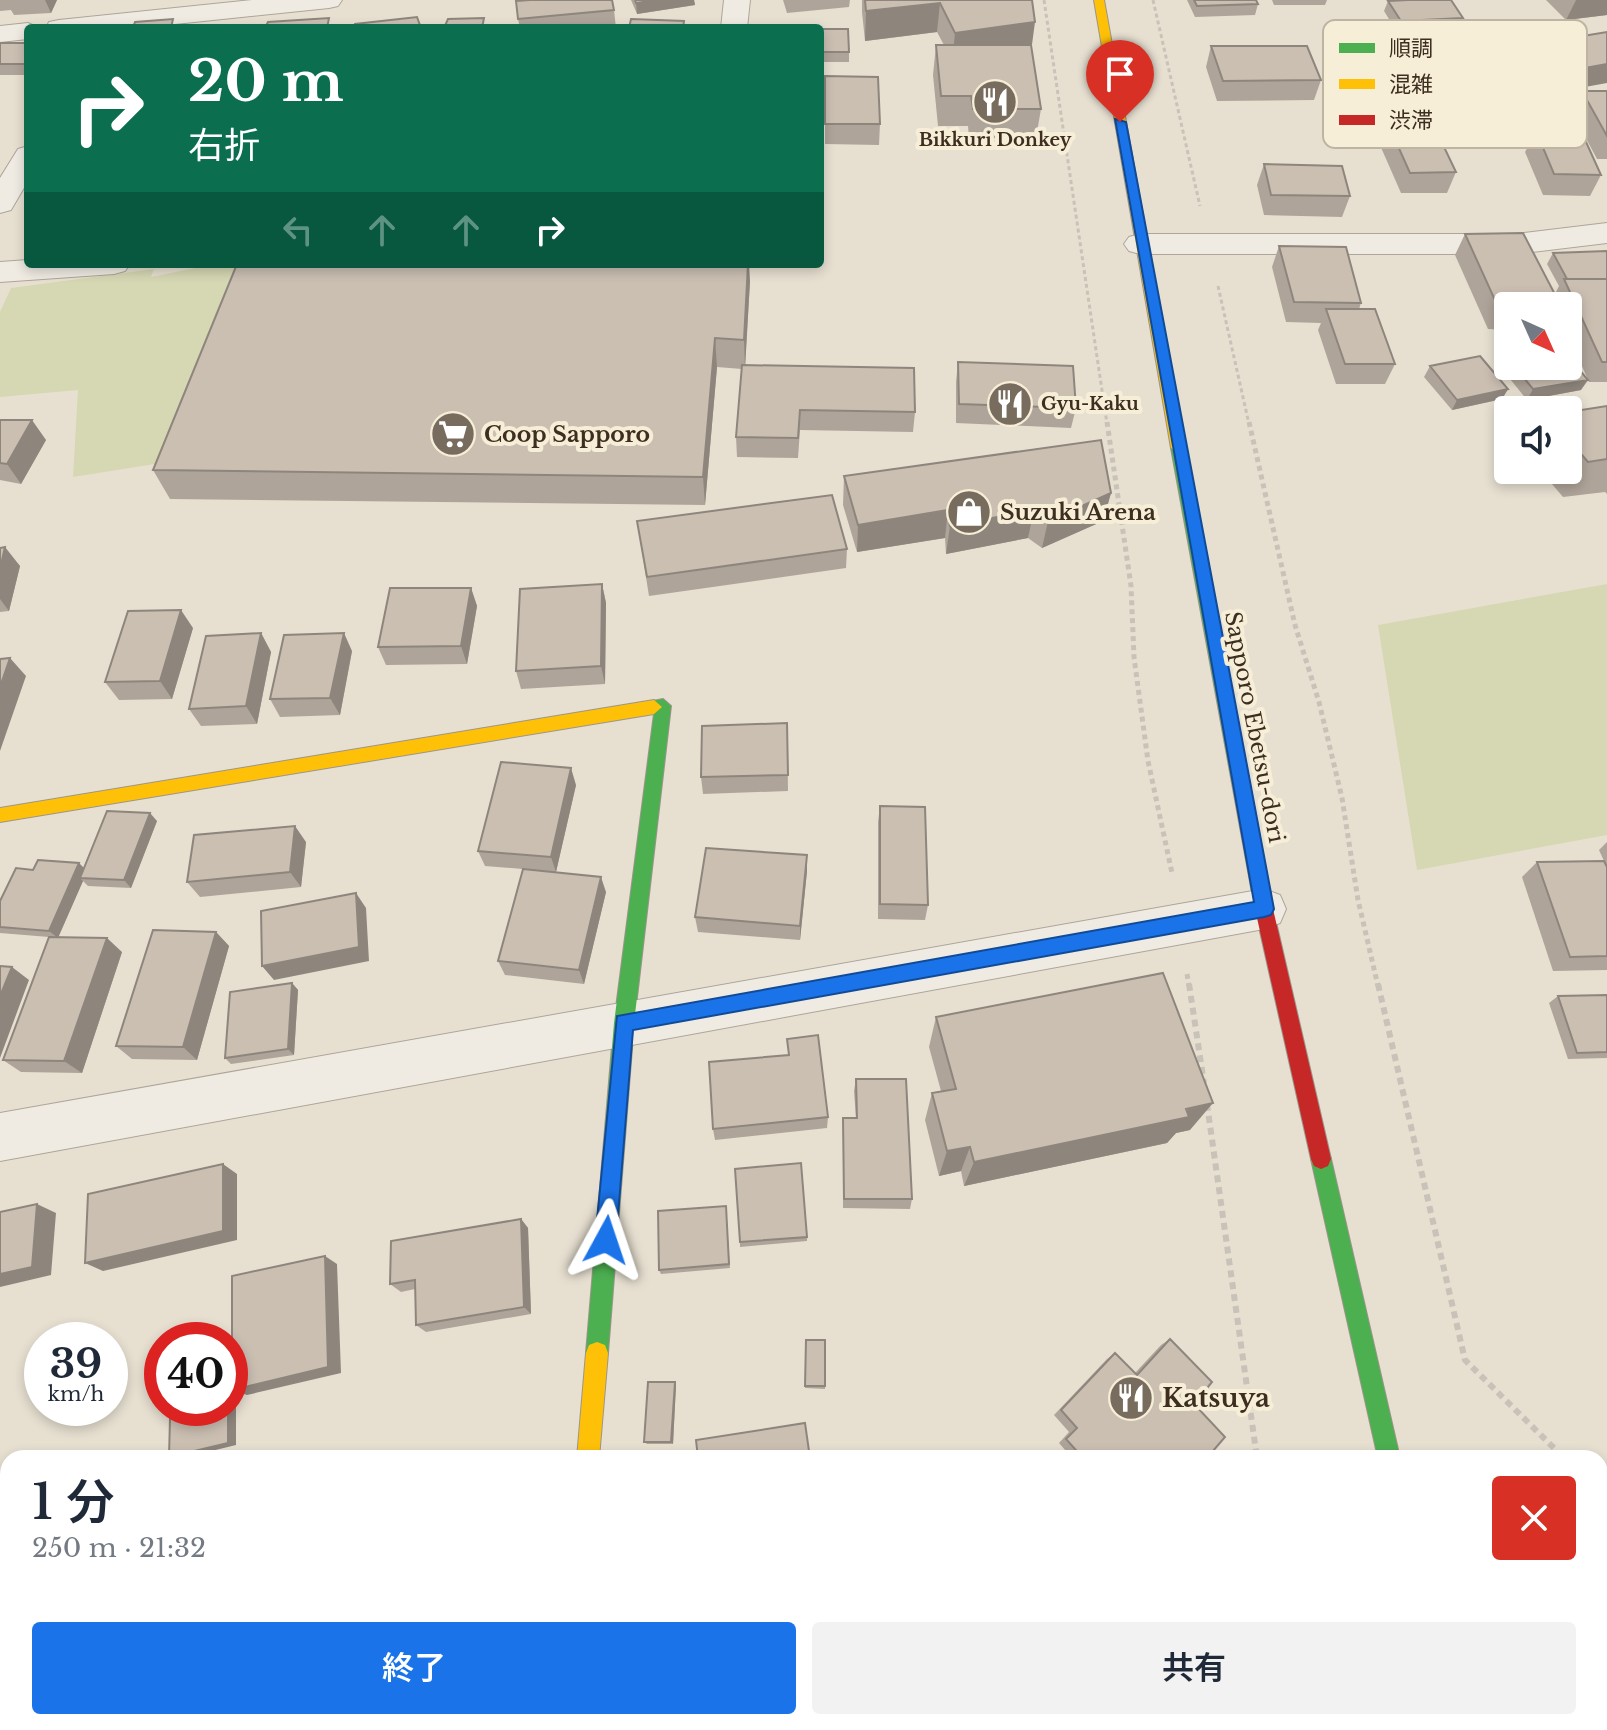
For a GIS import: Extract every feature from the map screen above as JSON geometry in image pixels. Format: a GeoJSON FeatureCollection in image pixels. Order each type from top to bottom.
{"type":"FeatureCollection","features":[{"type":"Feature","properties":{"kind":"main road","name":"Sapporo Ebetsu-dori"},"geometry":{"type":"LineString","coordinates":[[1099,0],[1140,244],[1264,909],[1387,1450]]}},
{"type":"Feature","properties":{"kind":"main road"},"geometry":{"type":"LineString","coordinates":[[0,815],[663,706],[624,1023],[589,1450]]}},
{"type":"Feature","properties":{"kind":"street"},"geometry":{"type":"LineString","coordinates":[[103,24],[117,0]]}},
{"type":"Feature","properties":{"kind":"street"},"geometry":{"type":"LineString","coordinates":[[119,24],[329,0]]}},
{"type":"Feature","properties":{"kind":"street"},"geometry":{"type":"LineString","coordinates":[[734,24],[737,0]]}},
{"type":"Feature","properties":{"kind":"street"},"geometry":{"type":"LineString","coordinates":[[0,34],[24,31]]}},
{"type":"Feature","properties":{"kind":"street"},"geometry":{"type":"LineString","coordinates":[[2,196],[24,161]]}},
{"type":"Feature","properties":{"kind":"street"},"geometry":{"type":"LineString","coordinates":[[1140,244],[1516,244],[1607,233]]}},
{"type":"Feature","properties":{"kind":"street"},"geometry":{"type":"LineString","coordinates":[[0,272],[57,268]]}},
{"type":"Feature","properties":{"kind":"street"},"geometry":{"type":"LineString","coordinates":[[0,1137],[1264,909]]}},
{"type":"Feature","properties":{"kind":"path"},"geometry":{"type":"LineString","coordinates":[[1044,0],[1131,586],[1134,657],[1148,761],[1168,849],[1180,924],[1256,1450]]}},
{"type":"Feature","properties":{"kind":"path"},"geometry":{"type":"LineString","coordinates":[[1153,0],[1295,625],[1319,702],[1342,798],[1358,900],[1465,1360],[1555,1450]]}},
{"type":"Feature","properties":{"kind":"green space"},"geometry":{"type":"Polygon","coordinates":[[[195,268],[236,268],[161,463],[73,477],[78,390],[0,397],[0,312],[11,288],[154,269],[151,277],[195,268]]]}},
{"type":"Feature","properties":{"kind":"green space"},"geometry":{"type":"Polygon","coordinates":[[[1607,584],[1607,835],[1417,870],[1378,625],[1607,584]]]}},
{"type":"Feature","properties":{"kind":"building"},"geometry":{"type":"Polygon","coordinates":[[[612,0],[614,10],[518,19],[516,1],[612,0]]]}},
{"type":"Feature","properties":{"kind":"building"},"geometry":{"type":"Polygon","coordinates":[[[865,0],[1032,0],[1035,22],[955,33],[940,3],[866,11],[865,0]]]}},
{"type":"Feature","properties":{"kind":"building"},"geometry":{"type":"Polygon","coordinates":[[[1194,0],[1256,0],[1258,4],[1197,6],[1194,0]]]}},
{"type":"Feature","properties":{"kind":"building"},"geometry":{"type":"Polygon","coordinates":[[[1451,0],[1463,18],[1400,20],[1388,1],[1451,0]]]}},
{"type":"Feature","properties":{"kind":"building"},"geometry":{"type":"Polygon","coordinates":[[[417,17],[420,24],[355,24],[417,17]]]}},
{"type":"Feature","properties":{"kind":"building"},"geometry":{"type":"Polygon","coordinates":[[[329,18],[328,24],[268,22],[329,18]]]}},
{"type":"Feature","properties":{"kind":"building"},"geometry":{"type":"Polygon","coordinates":[[[484,18],[483,24],[446,24],[448,19],[484,18]]]}},
{"type":"Feature","properties":{"kind":"building"},"geometry":{"type":"Polygon","coordinates":[[[173,19],[172,24],[135,22],[173,19]]]}},
{"type":"Feature","properties":{"kind":"building"},"geometry":{"type":"Polygon","coordinates":[[[631,19],[684,21],[684,24],[630,24],[631,19]]]}},
{"type":"Feature","properties":{"kind":"building"},"geometry":{"type":"Polygon","coordinates":[[[824,29],[848,29],[849,52],[824,52],[824,29]]]}},
{"type":"Feature","properties":{"kind":"building"},"geometry":{"type":"Polygon","coordinates":[[[1607,32],[1607,64],[1587,68],[1587,35],[1607,32]]]}},
{"type":"Feature","properties":{"kind":"building"},"geometry":{"type":"Polygon","coordinates":[[[0,43],[24,43],[24,64],[0,64],[0,43]]]}},
{"type":"Feature","properties":{"kind":"building"},"geometry":{"type":"Polygon","coordinates":[[[936,45],[1031,45],[1041,109],[973,109],[971,96],[941,96],[936,45]]]}},
{"type":"Feature","properties":{"kind":"building"},"geometry":{"type":"Polygon","coordinates":[[[1211,46],[1307,46],[1321,80],[1223,81],[1211,46]]]}},
{"type":"Feature","properties":{"kind":"building"},"geometry":{"type":"Polygon","coordinates":[[[825,76],[878,77],[880,124],[825,124],[825,76]]]}},
{"type":"Feature","properties":{"kind":"building"},"geometry":{"type":"Polygon","coordinates":[[[1587,91],[1607,91],[1607,136],[1587,100],[1587,91]]]}},
{"type":"Feature","properties":{"kind":"building"},"geometry":{"type":"Polygon","coordinates":[[[1587,144],[1601,175],[1554,174],[1543,148],[1587,148],[1587,144]]]}},
{"type":"Feature","properties":{"kind":"building"},"geometry":{"type":"Polygon","coordinates":[[[1399,148],[1445,148],[1456,172],[1410,173],[1399,148]]]}},
{"type":"Feature","properties":{"kind":"building"},"geometry":{"type":"Polygon","coordinates":[[[1264,164],[1342,166],[1350,196],[1271,195],[1264,164]]]}},
{"type":"Feature","properties":{"kind":"building"},"geometry":{"type":"Polygon","coordinates":[[[1523,233],[1554,292],[1494,292],[1494,298],[1465,234],[1523,233]]]}},
{"type":"Feature","properties":{"kind":"building"},"geometry":{"type":"Polygon","coordinates":[[[1279,246],[1346,247],[1361,303],[1294,302],[1279,246]]]}},
{"type":"Feature","properties":{"kind":"building"},"geometry":{"type":"Polygon","coordinates":[[[1607,251],[1607,279],[1567,279],[1553,253],[1607,251]]]}},
{"type":"Feature","properties":{"kind":"building","name":"Coop Sapporo"},"geometry":{"type":"Polygon","coordinates":[[[235,268],[748,268],[744,340],[715,338],[703,477],[153,470],[235,268]]]}},
{"type":"Feature","properties":{"kind":"building"},"geometry":{"type":"Polygon","coordinates":[[[1564,279],[1607,279],[1607,362],[1602,362],[1582,318],[1582,292],[1570,292],[1564,279]]]}},
{"type":"Feature","properties":{"kind":"building"},"geometry":{"type":"Polygon","coordinates":[[[1326,309],[1375,309],[1395,364],[1345,364],[1326,309]]]}},
{"type":"Feature","properties":{"kind":"building"},"geometry":{"type":"Polygon","coordinates":[[[1480,356],[1494,372],[1494,380],[1500,380],[1508,389],[1457,400],[1430,366],[1480,356]]]}},
{"type":"Feature","properties":{"kind":"building"},"geometry":{"type":"Polygon","coordinates":[[[958,362],[1073,366],[1076,408],[959,404],[958,362]]]}},
{"type":"Feature","properties":{"kind":"building"},"geometry":{"type":"Polygon","coordinates":[[[742,365],[914,368],[915,412],[800,410],[798,438],[736,437],[742,365]]]}},
{"type":"Feature","properties":{"kind":"building"},"geometry":{"type":"Polygon","coordinates":[[[1582,373],[1588,380],[1533,389],[1526,380],[1582,380],[1582,373]]]}},
{"type":"Feature","properties":{"kind":"building"},"geometry":{"type":"Polygon","coordinates":[[[1607,406],[1607,459],[1588,462],[1582,455],[1582,410],[1607,406]]]}},
{"type":"Feature","properties":{"kind":"building"},"geometry":{"type":"Polygon","coordinates":[[[0,420],[32,420],[7,464],[0,463],[0,420]]]}},
{"type":"Feature","properties":{"kind":"building"},"geometry":{"type":"Polygon","coordinates":[[[1101,440],[1111,493],[1048,521],[1034,510],[950,526],[948,510],[858,525],[844,476],[1101,440]]]}},
{"type":"Feature","properties":{"kind":"building"},"geometry":{"type":"Polygon","coordinates":[[[832,495],[847,549],[647,577],[637,521],[832,495]]]}},
{"type":"Feature","properties":{"kind":"building"},"geometry":{"type":"Polygon","coordinates":[[[5,547],[0,569],[0,548],[5,547]]]}},
{"type":"Feature","properties":{"kind":"building"},"geometry":{"type":"Polygon","coordinates":[[[602,584],[601,666],[516,671],[520,589],[602,584]]]}},
{"type":"Feature","properties":{"kind":"building"},"geometry":{"type":"Polygon","coordinates":[[[390,588],[471,588],[461,646],[378,647],[390,588]]]}},
{"type":"Feature","properties":{"kind":"building"},"geometry":{"type":"Polygon","coordinates":[[[181,610],[160,681],[105,682],[128,611],[181,610]]]}},
{"type":"Feature","properties":{"kind":"building"},"geometry":{"type":"Polygon","coordinates":[[[261,633],[246,706],[189,709],[206,636],[261,633]]]}},
{"type":"Feature","properties":{"kind":"building"},"geometry":{"type":"Polygon","coordinates":[[[344,633],[330,698],[270,699],[284,635],[344,633]]]}},
{"type":"Feature","properties":{"kind":"building"},"geometry":{"type":"Polygon","coordinates":[[[10,658],[0,687],[0,659],[10,658]]]}},
{"type":"Feature","properties":{"kind":"building"},"geometry":{"type":"Polygon","coordinates":[[[787,723],[788,775],[701,777],[702,726],[787,723]]]}},
{"type":"Feature","properties":{"kind":"building"},"geometry":{"type":"Polygon","coordinates":[[[501,762],[571,768],[551,857],[478,851],[501,762]]]}},
{"type":"Feature","properties":{"kind":"building"},"geometry":{"type":"Polygon","coordinates":[[[880,806],[925,807],[928,905],[880,904],[880,806]]]}},
{"type":"Feature","properties":{"kind":"building"},"geometry":{"type":"Polygon","coordinates":[[[107,811],[150,813],[124,880],[80,878],[107,811]]]}},
{"type":"Feature","properties":{"kind":"building"},"geometry":{"type":"Polygon","coordinates":[[[295,826],[290,872],[187,882],[194,835],[295,826]]]}},
{"type":"Feature","properties":{"kind":"building"},"geometry":{"type":"Polygon","coordinates":[[[706,848],[807,855],[800,926],[695,917],[706,848]]]}},
{"type":"Feature","properties":{"kind":"building"},"geometry":{"type":"Polygon","coordinates":[[[38,860],[79,863],[49,931],[0,927],[0,901],[16,868],[33,870],[38,860]]]}},
{"type":"Feature","properties":{"kind":"building"},"geometry":{"type":"Polygon","coordinates":[[[1604,861],[1607,867],[1607,956],[1570,957],[1537,862],[1604,861]]]}},
{"type":"Feature","properties":{"kind":"building"},"geometry":{"type":"Polygon","coordinates":[[[523,869],[601,877],[579,970],[498,961],[523,869]]]}},
{"type":"Feature","properties":{"kind":"building"},"geometry":{"type":"Polygon","coordinates":[[[356,893],[359,947],[262,966],[261,911],[356,893]]]}},
{"type":"Feature","properties":{"kind":"building"},"geometry":{"type":"Polygon","coordinates":[[[153,930],[216,932],[183,1047],[116,1046],[153,930]]]}},
{"type":"Feature","properties":{"kind":"building"},"geometry":{"type":"Polygon","coordinates":[[[49,937],[107,938],[64,1061],[3,1060],[49,937]]]}},
{"type":"Feature","properties":{"kind":"building"},"geometry":{"type":"Polygon","coordinates":[[[0,966],[12,967],[0,996],[0,966]]]}},
{"type":"Feature","properties":{"kind":"building"},"geometry":{"type":"Polygon","coordinates":[[[1163,973],[1213,1103],[1186,1109],[1189,1117],[974,1162],[970,1147],[947,1151],[932,1093],[956,1089],[936,1017],[1163,973]]]}},
{"type":"Feature","properties":{"kind":"building"},"geometry":{"type":"Polygon","coordinates":[[[292,983],[288,1049],[225,1058],[230,992],[292,983]]]}},
{"type":"Feature","properties":{"kind":"building"},"geometry":{"type":"Polygon","coordinates":[[[1607,995],[1607,1052],[1577,1053],[1558,996],[1607,995]]]}},
{"type":"Feature","properties":{"kind":"building"},"geometry":{"type":"Polygon","coordinates":[[[818,1035],[828,1117],[713,1129],[709,1062],[789,1055],[787,1039],[818,1035]]]}},
{"type":"Feature","properties":{"kind":"building"},"geometry":{"type":"Polygon","coordinates":[[[856,1079],[906,1079],[912,1199],[844,1199],[843,1118],[857,1118],[856,1079]]]}},
{"type":"Feature","properties":{"kind":"building"},"geometry":{"type":"Polygon","coordinates":[[[801,1163],[807,1237],[740,1242],[735,1169],[801,1163]]]}},
{"type":"Feature","properties":{"kind":"building"},"geometry":{"type":"Polygon","coordinates":[[[223,1164],[223,1231],[85,1263],[88,1194],[223,1164]]]}},
{"type":"Feature","properties":{"kind":"building"},"geometry":{"type":"Polygon","coordinates":[[[37,1204],[32,1267],[0,1274],[0,1212],[37,1204]]]}},
{"type":"Feature","properties":{"kind":"building"},"geometry":{"type":"Polygon","coordinates":[[[726,1206],[729,1264],[659,1270],[658,1211],[726,1206]]]}},
{"type":"Feature","properties":{"kind":"building"},"geometry":{"type":"Polygon","coordinates":[[[521,1219],[524,1307],[416,1325],[415,1280],[390,1284],[391,1241],[521,1219]]]}},
{"type":"Feature","properties":{"kind":"building"},"geometry":{"type":"Polygon","coordinates":[[[325,1256],[328,1367],[248,1386],[248,1322],[232,1322],[232,1276],[325,1256]]]}},
{"type":"Feature","properties":{"kind":"building","name":"Katsuya"},"geometry":{"type":"Polygon","coordinates":[[[1170,1339],[1212,1382],[1194,1404],[1225,1437],[1214,1450],[1076,1450],[1066,1439],[1077,1428],[1061,1410],[1115,1353],[1137,1375],[1170,1339]]]}},
{"type":"Feature","properties":{"kind":"building"},"geometry":{"type":"Polygon","coordinates":[[[806,1340],[825,1340],[825,1386],[805,1386],[806,1340]]]}},
{"type":"Feature","properties":{"kind":"building"},"geometry":{"type":"Polygon","coordinates":[[[648,1382],[675,1382],[671,1442],[644,1442],[648,1382]]]}},
{"type":"Feature","properties":{"kind":"building"},"geometry":{"type":"Polygon","coordinates":[[[805,1423],[809,1450],[697,1450],[696,1440],[805,1423]]]}},
{"type":"Feature","properties":{"kind":"building"},"geometry":{"type":"Polygon","coordinates":[[[170,1426],[228,1426],[228,1443],[198,1450],[169,1450],[170,1426]]]}},
{"type":"Feature","properties":{"kind":"traffic: fast"},"geometry":{"type":"LineString","coordinates":[[1178,448],[1249,827]]}},
{"type":"Feature","properties":{"kind":"traffic: fast"},"geometry":{"type":"LineString","coordinates":[[597,1353],[624,1023],[663,706],[654,707]]}},
{"type":"Feature","properties":{"kind":"traffic: fast"},"geometry":{"type":"LineString","coordinates":[[1321,1159],[1387,1450]]}},
{"type":"Feature","properties":{"kind":"traffic: slow"},"geometry":{"type":"LineString","coordinates":[[1099,0],[1178,448]]}},
{"type":"Feature","properties":{"kind":"traffic: slow"},"geometry":{"type":"LineString","coordinates":[[0,815],[654,707]]}},
{"type":"Feature","properties":{"kind":"traffic: slow"},"geometry":{"type":"LineString","coordinates":[[589,1450],[597,1353]]}},
{"type":"Feature","properties":{"kind":"traffic: jam"},"geometry":{"type":"LineString","coordinates":[[1249,827],[1264,909],[1321,1159]]}},
{"type":"Feature","properties":{"kind":"place","name":"Bikkuri Donkey"},"geometry":{"type":"Point","coordinates":[995,102]}},
{"type":"Feature","properties":{"kind":"place","name":"Gyu-Kaku"},"geometry":{"type":"Point","coordinates":[1010,404]}},
{"type":"Feature","properties":{"kind":"place","name":"Coop Sapporo"},"geometry":{"type":"Point","coordinates":[453,434]}},
{"type":"Feature","properties":{"kind":"place","name":"Suzuki Arena"},"geometry":{"type":"Point","coordinates":[969,512]}},
{"type":"Feature","properties":{"kind":"place","name":"Katsuya"},"geometry":{"type":"Point","coordinates":[1131,1398]}},
{"type":"Feature","properties":{"kind":"route"},"geometry":{"type":"LineString","coordinates":[[606,1240],[624,1023],[1264,909],[1120,122]]}}]}
